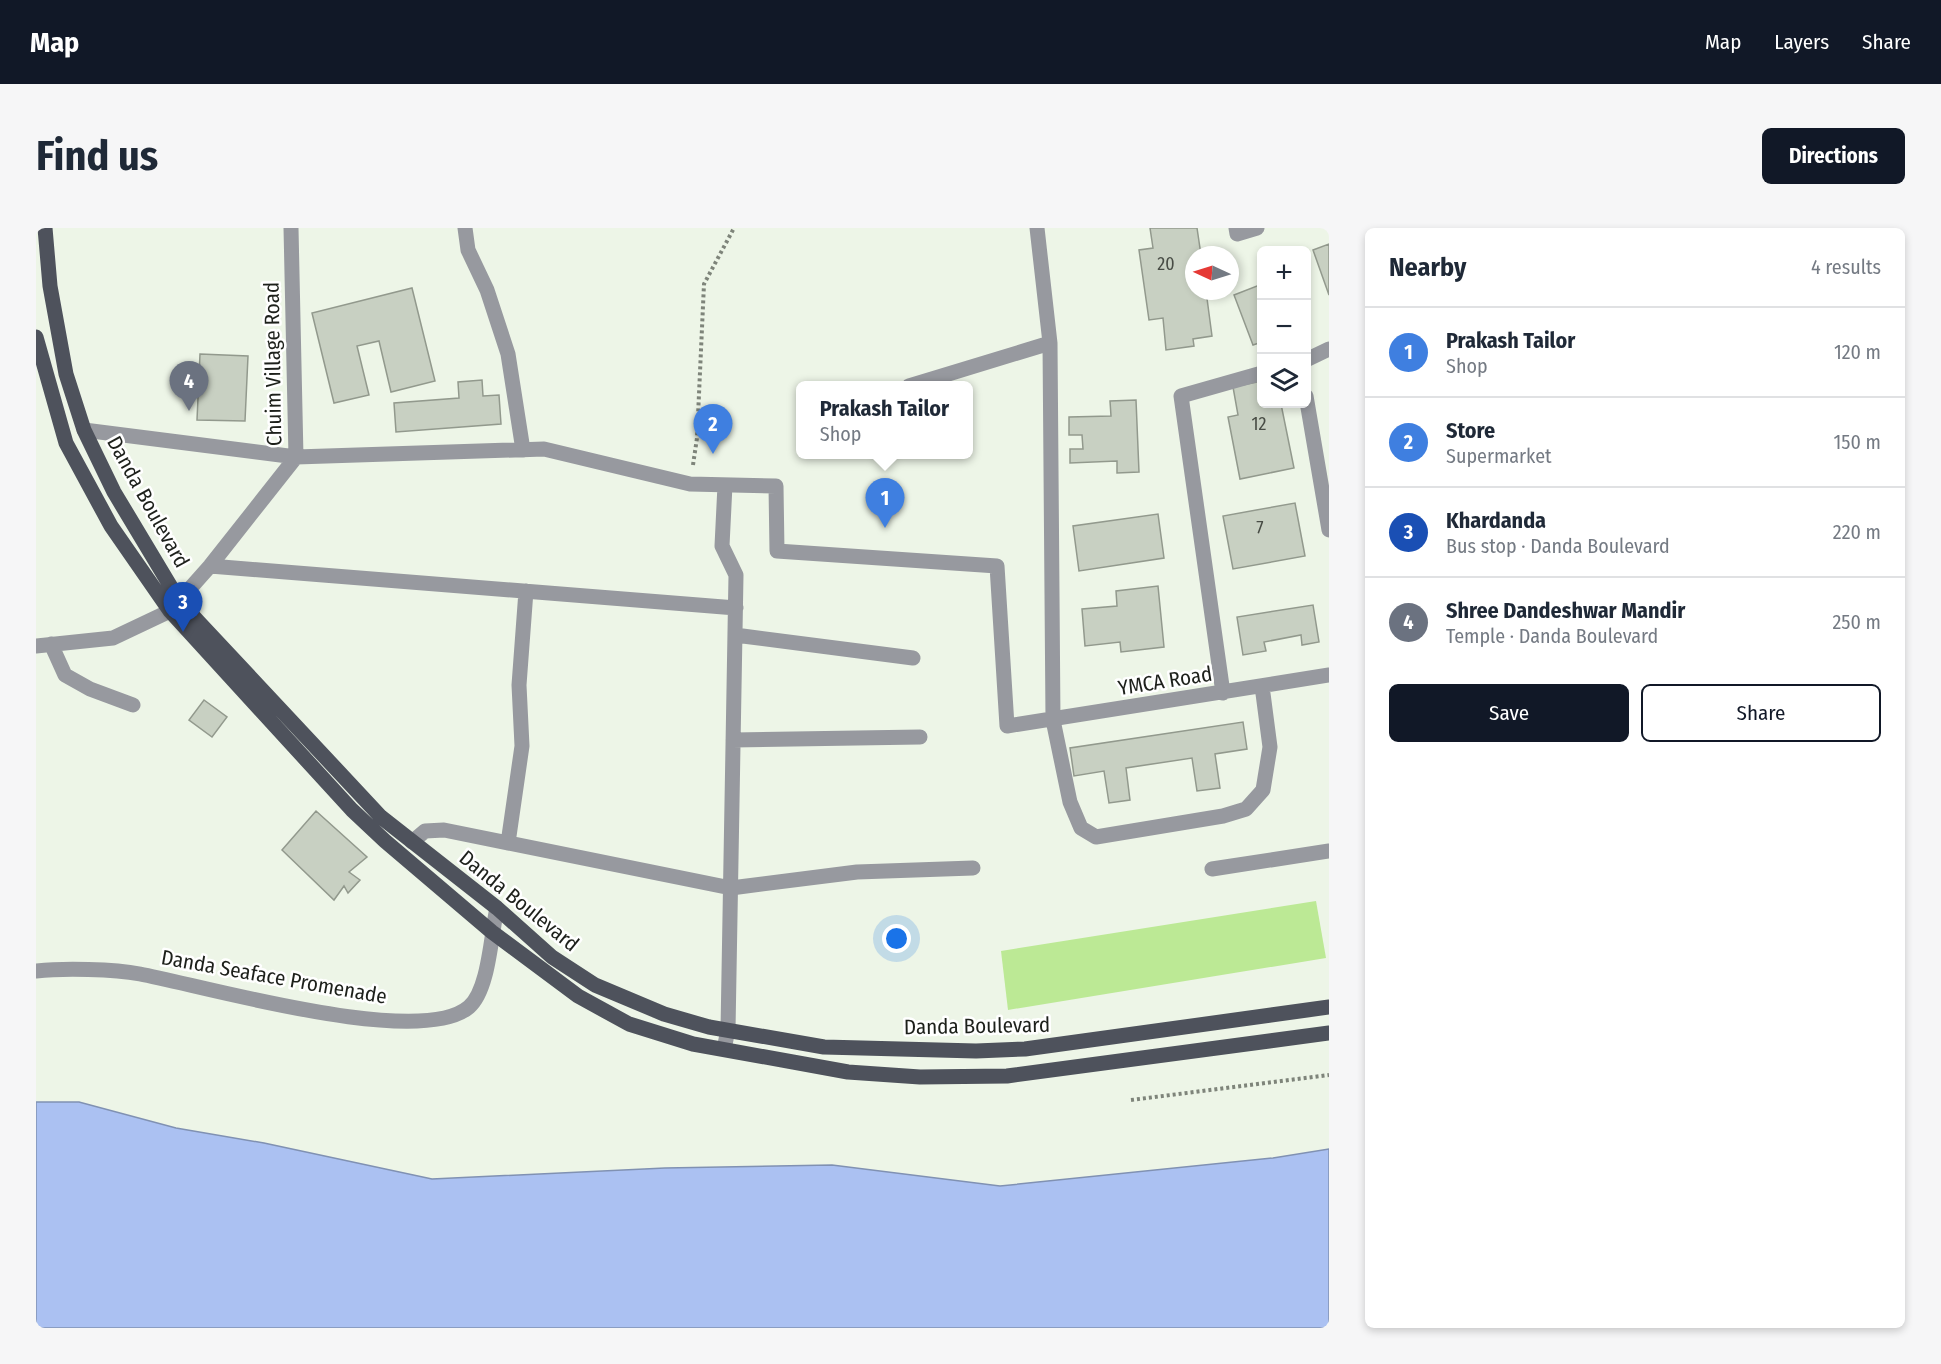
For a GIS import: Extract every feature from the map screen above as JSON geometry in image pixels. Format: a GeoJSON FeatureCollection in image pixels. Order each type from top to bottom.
{"type":"FeatureCollection","features":[{"type":"Feature","properties":{"kind":"main road","name":"Danda Boulevard"},"geometry":{"type":"LineString","coordinates":[[45,228],[56,330],[66,374],[84,430],[175,607],[372,809],[496,908],[552,957],[595,985],[664,1014],[728,1030],[824,1047],[884,1049],[1005,1050],[1075,1043],[1329,1007]]}},
{"type":"Feature","properties":{"kind":"main road"},"geometry":{"type":"LineString","coordinates":[[56,330],[36,334],[66,443],[111,525],[175,607],[352,810],[492,932],[578,996],[629,1024],[693,1044],[848,1072],[920,1077],[1007,1076],[1329,1033]]}},
{"type":"Feature","properties":{"kind":"main road"},"geometry":{"type":"LineString","coordinates":[[1278,1014],[1282,1039]]}},
{"type":"Feature","properties":{"kind":"main road"},"geometry":{"type":"LineString","coordinates":[[882,1074],[884,1049]]}},
{"type":"Feature","properties":{"kind":"main road"},"geometry":{"type":"LineString","coordinates":[[1005,1050],[1007,1076]]}},
{"type":"Feature","properties":{"kind":"street","name":"Chuim Village Road"},"geometry":{"type":"LineString","coordinates":[[175,607],[296,457],[291,228]]}},
{"type":"Feature","properties":{"kind":"street"},"geometry":{"type":"LineString","coordinates":[[465,228],[468,250],[487,290],[508,354],[523,450]]}},
{"type":"Feature","properties":{"kind":"street"},"geometry":{"type":"LineString","coordinates":[[1037,228],[1050,343],[1053,720],[1070,802],[1081,828],[1096,837],[1223,816],[1246,809],[1263,790],[1270,747],[1263,686]]}},
{"type":"Feature","properties":{"kind":"street"},"geometry":{"type":"LineString","coordinates":[[1236,228],[1237,234],[1257,228]]}},
{"type":"Feature","properties":{"kind":"street"},"geometry":{"type":"LineString","coordinates":[[925,381],[1050,343]]}},
{"type":"Feature","properties":{"kind":"street"},"geometry":{"type":"LineString","coordinates":[[1311,358],[1329,349]]}},
{"type":"Feature","properties":{"kind":"street"},"geometry":{"type":"LineString","coordinates":[[1223,693],[1181,396],[1257,375]]}},
{"type":"Feature","properties":{"kind":"street"},"geometry":{"type":"LineString","coordinates":[[1308,408],[1329,530]]}},
{"type":"Feature","properties":{"kind":"street"},"geometry":{"type":"LineString","coordinates":[[84,430],[296,457],[544,449],[690,484],[724,485],[722,546],[736,575],[728,1030],[724,1049]]}},
{"type":"Feature","properties":{"kind":"street","name":"YMCA Road"},"geometry":{"type":"LineString","coordinates":[[724,485],[776,486],[777,550],[997,566],[1007,726],[1329,675]]}},
{"type":"Feature","properties":{"kind":"street"},"geometry":{"type":"LineString","coordinates":[[210,566],[736,608]]}},
{"type":"Feature","properties":{"kind":"street"},"geometry":{"type":"LineString","coordinates":[[508,843],[522,746],[519,685],[526,591]]}},
{"type":"Feature","properties":{"kind":"street"},"geometry":{"type":"LineString","coordinates":[[133,705],[90,689],[65,675],[44,645],[113,638],[175,607]]}},
{"type":"Feature","properties":{"kind":"street"},"geometry":{"type":"LineString","coordinates":[[735,635],[913,658]]}},
{"type":"Feature","properties":{"kind":"street"},"geometry":{"type":"LineString","coordinates":[[733,740],[920,737]]}},
{"type":"Feature","properties":{"kind":"street"},"geometry":{"type":"LineString","coordinates":[[412,842],[425,831],[444,830],[730,888],[857,872],[973,868]]}},
{"type":"Feature","properties":{"kind":"street"},"geometry":{"type":"LineString","coordinates":[[1212,869],[1329,851]]}},
{"type":"Feature","properties":{"kind":"street","name":"Danda Seaface Promenade"},"geometry":{"type":"LineString","coordinates":[[36,971],[137,973],[332,1014],[382,1021],[419,1021],[451,1016],[468,1007],[479,994],[496,908]]}},
{"type":"Feature","properties":{"kind":"path"},"geometry":{"type":"LineString","coordinates":[[690,484],[697,438],[704,284],[734,228]]}},
{"type":"Feature","properties":{"kind":"path"},"geometry":{"type":"LineString","coordinates":[[1131,1100],[1329,1075]]}},
{"type":"Feature","properties":{"kind":"green space"},"geometry":{"type":"Polygon","coordinates":[[[1316,901],[1326,958],[1008,1010],[1001,951],[1316,901]]]}},
{"type":"Feature","properties":{"kind":"water"},"geometry":{"type":"Polygon","coordinates":[[[36,1102],[79,1102],[176,1128],[264,1143],[432,1179],[665,1168],[832,1165],[1000,1186],[1273,1158],[1329,1149],[1329,1328],[36,1328],[36,1102]]]}},
{"type":"Feature","properties":{"kind":"building"},"geometry":{"type":"Polygon","coordinates":[[[1150,228],[1197,228],[1200,246],[1185,246],[1185,300],[1207,300],[1212,336],[1193,339],[1194,346],[1166,350],[1163,318],[1149,320],[1139,250],[1153,248],[1150,228]]]}},
{"type":"Feature","properties":{"kind":"building"},"geometry":{"type":"Polygon","coordinates":[[[1329,244],[1329,295],[1313,250],[1329,244]]]}},
{"type":"Feature","properties":{"kind":"building"},"geometry":{"type":"Polygon","coordinates":[[[1257,286],[1257,344],[1253,345],[1236,300],[1239,300],[1239,293],[1257,286]]]}},
{"type":"Feature","properties":{"kind":"building"},"geometry":{"type":"Polygon","coordinates":[[[412,288],[435,381],[391,392],[379,341],[357,346],[369,395],[334,403],[312,313],[412,288]]]}},
{"type":"Feature","properties":{"kind":"building"},"geometry":{"type":"Polygon","coordinates":[[[200,354],[248,356],[245,421],[197,420],[200,354]]]}},
{"type":"Feature","properties":{"kind":"building"},"geometry":{"type":"Polygon","coordinates":[[[482,380],[483,396],[499,395],[501,424],[396,432],[394,403],[459,398],[458,382],[482,380]]]}},
{"type":"Feature","properties":{"kind":"building"},"geometry":{"type":"Polygon","coordinates":[[[1257,382],[1257,408],[1282,408],[1294,468],[1240,479],[1228,417],[1238,415],[1233,387],[1257,382]]]}},
{"type":"Feature","properties":{"kind":"building"},"geometry":{"type":"Polygon","coordinates":[[[1136,400],[1139,472],[1117,473],[1117,461],[1070,463],[1070,449],[1083,449],[1082,435],[1069,435],[1069,417],[1111,416],[1110,401],[1136,400]]]}},
{"type":"Feature","properties":{"kind":"building"},"geometry":{"type":"Polygon","coordinates":[[[1295,503],[1305,556],[1233,569],[1223,516],[1295,503]]]}},
{"type":"Feature","properties":{"kind":"building"},"geometry":{"type":"Polygon","coordinates":[[[1158,514],[1164,558],[1079,571],[1073,526],[1158,514]]]}},
{"type":"Feature","properties":{"kind":"building"},"geometry":{"type":"Polygon","coordinates":[[[1158,586],[1164,647],[1121,652],[1120,642],[1085,646],[1082,609],[1117,606],[1116,591],[1158,586]]]}},
{"type":"Feature","properties":{"kind":"building"},"geometry":{"type":"Polygon","coordinates":[[[1313,605],[1319,642],[1302,645],[1301,635],[1264,642],[1266,651],[1243,655],[1237,617],[1313,605]]]}},
{"type":"Feature","properties":{"kind":"building"},"geometry":{"type":"Polygon","coordinates":[[[204,700],[227,717],[212,737],[189,720],[204,700]]]}},
{"type":"Feature","properties":{"kind":"building"},"geometry":{"type":"Polygon","coordinates":[[[1243,722],[1247,749],[1215,754],[1220,788],[1197,791],[1192,758],[1126,768],[1130,800],[1109,803],[1104,771],[1074,776],[1070,748],[1243,722]]]}},
{"type":"Feature","properties":{"kind":"building"},"geometry":{"type":"Polygon","coordinates":[[[316,811],[367,857],[349,872],[360,880],[348,893],[344,886],[334,900],[282,850],[316,811]]]}},
{"type":"Feature","properties":{"kind":"place","name":"Shree Dandeshwar Mandir"},"geometry":{"type":"Point","coordinates":[189,411]}},
{"type":"Feature","properties":{"kind":"place","name":"Store"},"geometry":{"type":"Point","coordinates":[713,454]}},
{"type":"Feature","properties":{"kind":"place","name":"Prakash Tailor"},"geometry":{"type":"Point","coordinates":[885,528]}},
{"type":"Feature","properties":{"kind":"place","name":"Khardanda"},"geometry":{"type":"Point","coordinates":[183,632]}}]}
